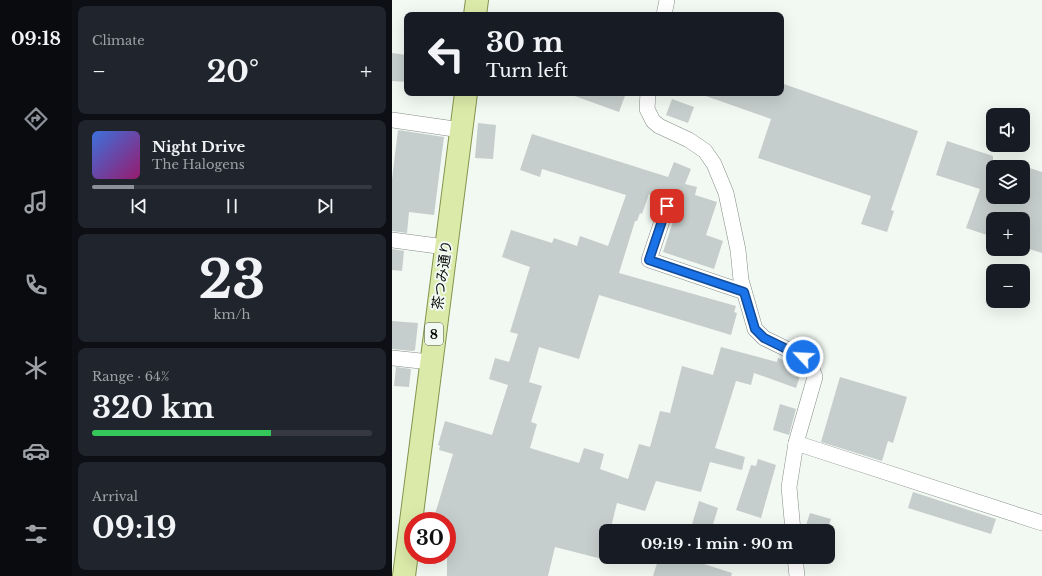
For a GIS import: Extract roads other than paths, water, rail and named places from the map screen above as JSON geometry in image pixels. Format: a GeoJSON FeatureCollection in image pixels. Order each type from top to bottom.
{"type":"FeatureCollection","features":[{"type":"Feature","properties":{"kind":"main road"},"geometry":{"type":"LineString","coordinates":[[475,12],[477,0]]}},
{"type":"Feature","properties":{"kind":"main road","name":"茶つみ通り"},"geometry":{"type":"LineString","coordinates":[[404,576],[430,362],[466,96]]}},
{"type":"Feature","properties":{"kind":"street"},"geometry":{"type":"LineString","coordinates":[[665,12],[667,0]]}},
{"type":"Feature","properties":{"kind":"street"},"geometry":{"type":"LineString","coordinates":[[648,96],[647,109],[653,121],[659,126],[689,140],[705,152],[714,164],[726,193],[744,292],[755,329],[764,338],[803,357],[811,366],[815,377],[796,444],[789,487],[792,524]]}},
{"type":"Feature","properties":{"kind":"street"},"geometry":{"type":"LineString","coordinates":[[392,120],[461,130]]}},
{"type":"Feature","properties":{"kind":"street"},"geometry":{"type":"LineString","coordinates":[[667,206],[649,260],[744,292]]}},
{"type":"Feature","properties":{"kind":"street"},"geometry":{"type":"LineString","coordinates":[[392,240],[446,247]]}},
{"type":"Feature","properties":{"kind":"street"},"geometry":{"type":"LineString","coordinates":[[392,358],[430,362]]}},
{"type":"Feature","properties":{"kind":"street"},"geometry":{"type":"LineString","coordinates":[[796,444],[1042,523]]}},
{"type":"Feature","properties":{"kind":"street"},"geometry":{"type":"LineString","coordinates":[[796,564],[797,576]]}}]}
